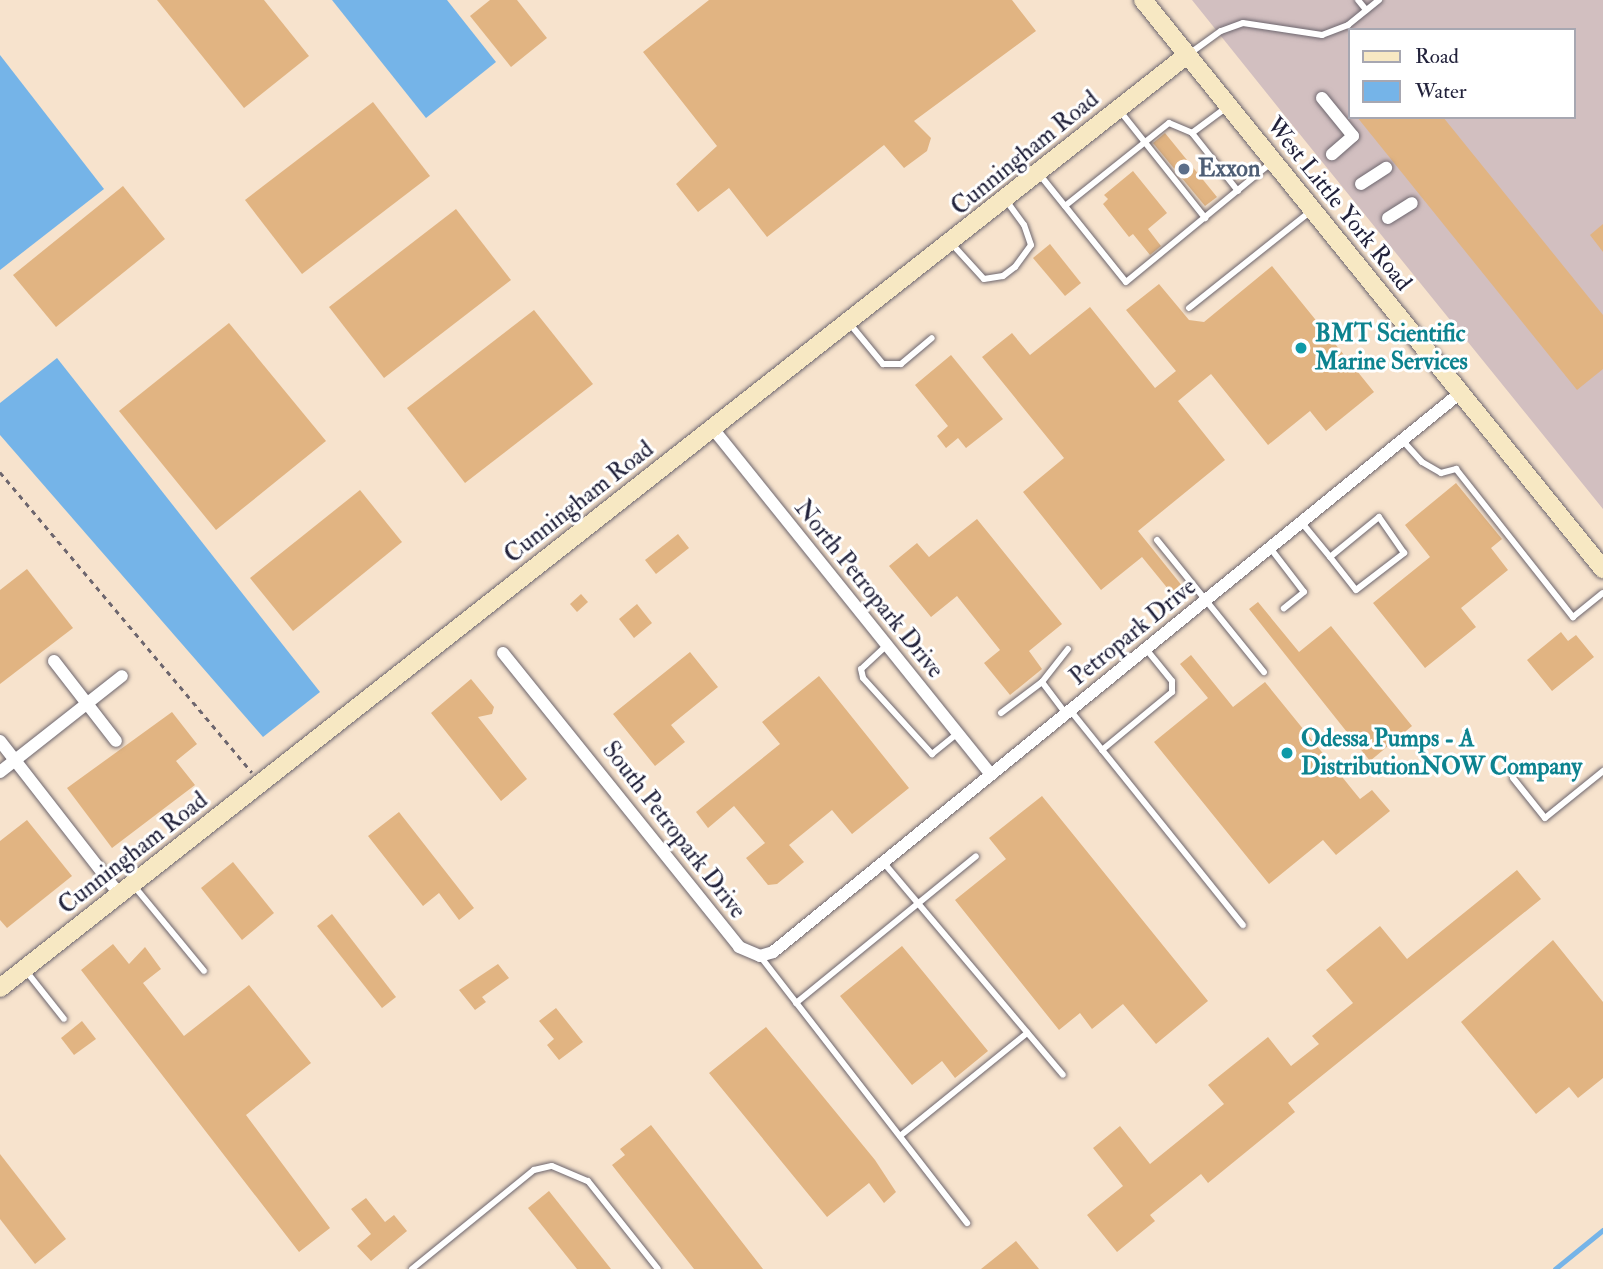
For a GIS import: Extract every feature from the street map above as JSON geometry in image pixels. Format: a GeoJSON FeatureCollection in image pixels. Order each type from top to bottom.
{"type":"FeatureCollection","features":[{"type":"Feature","properties":{"kind":"street","name":"West Little York Road"},"geometry":{"type":"LineString","coordinates":[[1143,0],[1603,569]]}},
{"type":"Feature","properties":{"kind":"street","name":"Cunningham Road"},"geometry":{"type":"LineString","coordinates":[[0,988],[951,244],[1188,55]]}},
{"type":"Feature","properties":{"kind":"street"},"geometry":{"type":"LineString","coordinates":[[1322,98],[1353,136],[1332,154]]}},
{"type":"Feature","properties":{"kind":"street"},"geometry":{"type":"LineString","coordinates":[[1361,184],[1386,169]]}},
{"type":"Feature","properties":{"kind":"street"},"geometry":{"type":"LineString","coordinates":[[1388,218],[1412,203]]}},
{"type":"Feature","properties":{"kind":"street","name":"Petropark Drive"},"geometry":{"type":"LineString","coordinates":[[760,956],[773,952],[1460,393]]}},
{"type":"Feature","properties":{"kind":"street","name":"North Petropark Drive"},"geometry":{"type":"LineString","coordinates":[[714,430],[991,774]]}},
{"type":"Feature","properties":{"kind":"street","name":"South Petropark Drive"},"geometry":{"type":"LineString","coordinates":[[503,653],[739,947],[760,956]]}},
{"type":"Feature","properties":{"kind":"street"},"geometry":{"type":"LineString","coordinates":[[54,661],[117,741]]}},
{"type":"Feature","properties":{"kind":"street"},"geometry":{"type":"LineString","coordinates":[[0,772],[121,676]]}},
{"type":"Feature","properties":{"kind":"street"},"geometry":{"type":"LineString","coordinates":[[0,741],[126,890]]}},
{"type":"Feature","properties":{"kind":"lane"},"geometry":{"type":"LineString","coordinates":[[1358,0],[1366,10]]}},
{"type":"Feature","properties":{"kind":"lane"},"geometry":{"type":"LineString","coordinates":[[1188,55],[1221,31],[1243,23],[1322,35],[1348,25],[1379,0]]}},
{"type":"Feature","properties":{"kind":"lane"},"geometry":{"type":"LineString","coordinates":[[1192,133],[1228,106]]}},
{"type":"Feature","properties":{"kind":"lane"},"geometry":{"type":"LineString","coordinates":[[1119,110],[1205,218]]}},
{"type":"Feature","properties":{"kind":"lane"},"geometry":{"type":"LineString","coordinates":[[1065,206],[1169,123],[1192,133],[1238,191]]}},
{"type":"Feature","properties":{"kind":"lane"},"geometry":{"type":"LineString","coordinates":[[1039,174],[1126,282],[1273,162]]}},
{"type":"Feature","properties":{"kind":"lane"},"geometry":{"type":"LineString","coordinates":[[951,244],[984,279],[993,280],[1015,267],[1031,245],[1024,225],[1006,200]]}},
{"type":"Feature","properties":{"kind":"lane"},"geometry":{"type":"LineString","coordinates":[[1189,308],[1313,210]]}},
{"type":"Feature","properties":{"kind":"lane"},"geometry":{"type":"LineString","coordinates":[[849,324],[883,364],[894,366],[932,338]]}},
{"type":"Feature","properties":{"kind":"lane"},"geometry":{"type":"LineString","coordinates":[[1403,441],[1422,462],[1441,473],[1456,469],[1573,617],[1603,593]]}},
{"type":"Feature","properties":{"kind":"lane"},"geometry":{"type":"LineString","coordinates":[[1302,523],[1356,590],[1404,553],[1379,517],[1330,557]]}},
{"type":"Feature","properties":{"kind":"lane"},"geometry":{"type":"LineString","coordinates":[[1157,540],[1264,672]]}},
{"type":"Feature","properties":{"kind":"lane"},"geometry":{"type":"LineString","coordinates":[[1271,549],[1304,592],[1284,608]]}},
{"type":"Feature","properties":{"kind":"lane"},"geometry":{"type":"LineString","coordinates":[[887,645],[861,669],[863,678],[932,754],[958,733]]}},
{"type":"Feature","properties":{"kind":"lane"},"geometry":{"type":"LineString","coordinates":[[1000,713],[1042,682],[1068,649]]}},
{"type":"Feature","properties":{"kind":"lane"},"geometry":{"type":"LineString","coordinates":[[1101,750],[1171,692],[1172,681],[1146,649]]}},
{"type":"Feature","properties":{"kind":"lane"},"geometry":{"type":"LineString","coordinates":[[1042,682],[1101,750],[1243,925]]}},
{"type":"Feature","properties":{"kind":"lane"},"geometry":{"type":"LineString","coordinates":[[1513,778],[1545,818],[1603,771]]}},
{"type":"Feature","properties":{"kind":"lane"},"geometry":{"type":"LineString","coordinates":[[796,1003],[976,856]]}},
{"type":"Feature","properties":{"kind":"lane"},"geometry":{"type":"LineString","coordinates":[[883,861],[916,904],[1063,1075]]}},
{"type":"Feature","properties":{"kind":"lane"},"geometry":{"type":"LineString","coordinates":[[126,890],[204,971]]}},
{"type":"Feature","properties":{"kind":"lane"},"geometry":{"type":"LineString","coordinates":[[760,956],[967,1223]]}},
{"type":"Feature","properties":{"kind":"lane"},"geometry":{"type":"LineString","coordinates":[[25,969],[64,1019]]}},
{"type":"Feature","properties":{"kind":"lane"},"geometry":{"type":"LineString","coordinates":[[900,1136],[1027,1033]]}},
{"type":"Feature","properties":{"kind":"lane"},"geometry":{"type":"LineString","coordinates":[[412,1269],[534,1170],[552,1166],[588,1181],[658,1269]]}},
{"type":"Feature","properties":{"kind":"path"},"geometry":{"type":"LineString","coordinates":[[0,472],[262,783]]}},
{"type":"Feature","properties":{"kind":"shaded area"},"geometry":{"type":"Polygon","coordinates":[[[1192,0],[1603,0],[1603,509],[1192,0]]]}},
{"type":"Feature","properties":{"kind":"water"},"geometry":{"type":"Polygon","coordinates":[[[332,0],[447,0],[496,62],[426,118],[332,0]]]}},
{"type":"Feature","properties":{"kind":"water"},"geometry":{"type":"Polygon","coordinates":[[[0,55],[104,189],[0,270],[0,55]]]}},
{"type":"Feature","properties":{"kind":"water"},"geometry":{"type":"Polygon","coordinates":[[[57,358],[320,692],[263,737],[0,435],[0,403],[57,358]]]}},
{"type":"Feature","properties":{"kind":"building"},"geometry":{"type":"Polygon","coordinates":[[[157,0],[264,0],[309,56],[244,108],[157,0]]]}},
{"type":"Feature","properties":{"kind":"building"},"geometry":{"type":"Polygon","coordinates":[[[490,0],[517,0],[547,38],[511,67],[470,16],[490,0]]]}},
{"type":"Feature","properties":{"kind":"building"},"geometry":{"type":"Polygon","coordinates":[[[709,0],[1012,0],[1036,31],[914,121],[931,138],[927,151],[904,168],[884,145],[767,237],[729,188],[698,212],[676,184],[717,146],[643,52],[709,0]]]}},
{"type":"Feature","properties":{"kind":"building"},"geometry":{"type":"Polygon","coordinates":[[[373,102],[430,176],[302,274],[245,200],[373,102]]]}},
{"type":"Feature","properties":{"kind":"building"},"geometry":{"type":"Polygon","coordinates":[[[1359,119],[1445,119],[1603,315],[1603,369],[1577,390],[1359,119]]]}},
{"type":"Feature","properties":{"kind":"building","name":"Exxon"},"geometry":{"type":"Polygon","coordinates":[[[1165,133],[1217,197],[1205,206],[1153,143],[1165,133]]]}},
{"type":"Feature","properties":{"kind":"building"},"geometry":{"type":"Polygon","coordinates":[[[1133,171],[1167,213],[1148,229],[1161,246],[1150,255],[1133,234],[1129,237],[1103,204],[1108,199],[1104,195],[1133,171]]]}},
{"type":"Feature","properties":{"kind":"building"},"geometry":{"type":"Polygon","coordinates":[[[123,186],[165,239],[56,327],[13,275],[123,186]]]}},
{"type":"Feature","properties":{"kind":"building"},"geometry":{"type":"Polygon","coordinates":[[[456,209],[511,280],[384,378],[329,307],[456,209]]]}},
{"type":"Feature","properties":{"kind":"building"},"geometry":{"type":"Polygon","coordinates":[[[1603,224],[1603,252],[1590,235],[1603,224]]]}},
{"type":"Feature","properties":{"kind":"building"},"geometry":{"type":"Polygon","coordinates":[[[1050,244],[1081,283],[1065,296],[1033,258],[1050,244]]]}},
{"type":"Feature","properties":{"kind":"building"},"geometry":{"type":"Polygon","coordinates":[[[1272,266],[1374,392],[1326,431],[1310,411],[1268,445],[1211,374],[1178,401],[1225,460],[1138,531],[1183,587],[1173,595],[1142,557],[1101,590],[1023,492],[1064,458],[982,357],[1012,333],[1030,355],[1090,307],[1155,388],[1176,371],[1126,310],[1159,284],[1189,320],[1204,322],[1272,266]]]}},
{"type":"Feature","properties":{"kind":"building"},"geometry":{"type":"Polygon","coordinates":[[[534,310],[593,384],[465,483],[407,408],[534,310]]]}},
{"type":"Feature","properties":{"kind":"building"},"geometry":{"type":"Polygon","coordinates":[[[229,323],[326,441],[216,530],[119,411],[229,323]]]}},
{"type":"Feature","properties":{"kind":"building"},"geometry":{"type":"Polygon","coordinates":[[[951,355],[1003,419],[966,448],[958,438],[946,448],[937,436],[948,426],[915,385],[951,355]]]}},
{"type":"Feature","properties":{"kind":"building"},"geometry":{"type":"Polygon","coordinates":[[[1456,483],[1502,539],[1491,548],[1508,570],[1461,608],[1476,627],[1425,668],[1373,603],[1430,557],[1405,525],[1456,483]]]}},
{"type":"Feature","properties":{"kind":"building"},"geometry":{"type":"Polygon","coordinates":[[[360,490],[402,542],[293,631],[250,578],[360,490]]]}},
{"type":"Feature","properties":{"kind":"building"},"geometry":{"type":"Polygon","coordinates":[[[977,519],[1062,624],[1029,651],[1042,669],[1010,695],[984,663],[1000,650],[957,596],[931,617],[889,566],[917,543],[929,557],[977,519]]]}},
{"type":"Feature","properties":{"kind":"building"},"geometry":{"type":"Polygon","coordinates":[[[678,534],[689,548],[656,574],[645,560],[678,534]]]}},
{"type":"Feature","properties":{"kind":"building"},"geometry":{"type":"Polygon","coordinates":[[[27,569],[73,628],[0,684],[0,590],[27,569]]]}},
{"type":"Feature","properties":{"kind":"building"},"geometry":{"type":"Polygon","coordinates":[[[581,594],[588,602],[577,612],[570,604],[581,594]]]}},
{"type":"Feature","properties":{"kind":"building"},"geometry":{"type":"Polygon","coordinates":[[[1258,602],[1299,652],[1331,626],[1412,726],[1370,761],[1249,609],[1258,602]]]}},
{"type":"Feature","properties":{"kind":"building"},"geometry":{"type":"Polygon","coordinates":[[[637,604],[652,623],[634,638],[619,619],[637,604]]]}},
{"type":"Feature","properties":{"kind":"building"},"geometry":{"type":"Polygon","coordinates":[[[1561,632],[1568,641],[1576,635],[1594,657],[1552,691],[1527,660],[1561,632]]]}},
{"type":"Feature","properties":{"kind":"building"},"geometry":{"type":"Polygon","coordinates":[[[690,652],[718,687],[671,725],[685,742],[655,766],[613,714],[690,652]]]}},
{"type":"Feature","properties":{"kind":"building"},"geometry":{"type":"Polygon","coordinates":[[[1191,655],[1233,707],[1265,682],[1360,799],[1372,790],[1390,811],[1336,855],[1323,840],[1269,884],[1154,742],[1208,698],[1180,664],[1191,655]]]}},
{"type":"Feature","properties":{"kind":"building"},"geometry":{"type":"Polygon","coordinates":[[[819,676],[909,788],[852,834],[832,810],[789,845],[804,862],[777,884],[768,885],[746,858],[765,843],[734,806],[708,828],[696,812],[780,744],[762,722],[819,676]]]}},
{"type":"Feature","properties":{"kind":"building"},"geometry":{"type":"Polygon","coordinates":[[[471,679],[494,707],[492,714],[478,717],[527,779],[501,801],[431,713],[471,679]]]}},
{"type":"Feature","properties":{"kind":"building"},"geometry":{"type":"Polygon","coordinates":[[[172,712],[197,744],[176,761],[195,785],[112,848],[67,788],[172,712]]]}},
{"type":"Feature","properties":{"kind":"building"},"geometry":{"type":"Polygon","coordinates":[[[1042,796],[1208,1001],[1156,1044],[1123,1004],[1092,1029],[1080,1013],[1059,1030],[955,900],[1006,859],[989,838],[1042,796]]]}},
{"type":"Feature","properties":{"kind":"building"},"geometry":{"type":"Polygon","coordinates":[[[399,812],[474,908],[459,920],[439,893],[423,906],[368,836],[399,812]]]}},
{"type":"Feature","properties":{"kind":"building"},"geometry":{"type":"Polygon","coordinates":[[[27,820],[72,876],[7,928],[0,920],[0,841],[27,820]]]}},
{"type":"Feature","properties":{"kind":"building"},"geometry":{"type":"Polygon","coordinates":[[[233,862],[274,913],[242,940],[201,888],[233,862]]]}},
{"type":"Feature","properties":{"kind":"building"},"geometry":{"type":"Polygon","coordinates":[[[1517,870],[1541,899],[1288,1103],[1295,1112],[1208,1183],[1201,1174],[1150,1215],[1155,1221],[1117,1252],[1087,1215],[1123,1186],[1093,1148],[1120,1126],[1150,1164],[1224,1104],[1208,1085],[1268,1037],[1291,1066],[1319,1044],[1312,1036],[1353,1003],[1326,970],[1380,926],[1407,959],[1517,870]]]}},
{"type":"Feature","properties":{"kind":"building"},"geometry":{"type":"Polygon","coordinates":[[[332,914],[396,997],[382,1008],[317,926],[332,914]]]}},
{"type":"Feature","properties":{"kind":"building"},"geometry":{"type":"Polygon","coordinates":[[[1553,940],[1603,1002],[1603,1078],[1578,1098],[1569,1087],[1536,1114],[1461,1022],[1553,940]]]}},
{"type":"Feature","properties":{"kind":"building"},"geometry":{"type":"Polygon","coordinates":[[[113,944],[129,964],[145,947],[161,969],[143,983],[184,1036],[249,985],[311,1063],[246,1115],[330,1228],[299,1252],[81,970],[113,944]]]}},
{"type":"Feature","properties":{"kind":"building"},"geometry":{"type":"Polygon","coordinates":[[[902,946],[988,1051],[955,1078],[942,1061],[912,1085],[840,996],[902,946]]]}},
{"type":"Feature","properties":{"kind":"building"},"geometry":{"type":"Polygon","coordinates":[[[498,964],[509,978],[482,997],[486,1002],[475,1010],[459,990],[498,964]]]}},
{"type":"Feature","properties":{"kind":"building"},"geometry":{"type":"Polygon","coordinates":[[[556,1008],[583,1042],[559,1060],[547,1045],[554,1039],[539,1021],[556,1008]]]}},
{"type":"Feature","properties":{"kind":"building"},"geometry":{"type":"Polygon","coordinates":[[[82,1021],[96,1039],[74,1055],[61,1038],[82,1021]]]}},
{"type":"Feature","properties":{"kind":"building"},"geometry":{"type":"Polygon","coordinates":[[[766,1027],[875,1160],[896,1192],[884,1203],[869,1183],[827,1217],[709,1073],[766,1027]]]}},
{"type":"Feature","properties":{"kind":"building"},"geometry":{"type":"Polygon","coordinates":[[[651,1125],[763,1269],[694,1269],[612,1165],[625,1155],[620,1149],[651,1125]]]}},
{"type":"Feature","properties":{"kind":"building"},"geometry":{"type":"Polygon","coordinates":[[[0,1154],[66,1239],[35,1264],[0,1219],[0,1154]]]}},
{"type":"Feature","properties":{"kind":"building"},"geometry":{"type":"Polygon","coordinates":[[[549,1191],[611,1269],[577,1269],[528,1208],[549,1191]]]}},
{"type":"Feature","properties":{"kind":"building"},"geometry":{"type":"Polygon","coordinates":[[[366,1198],[385,1222],[394,1215],[407,1231],[371,1261],[357,1246],[371,1234],[351,1209],[366,1198]]]}},
{"type":"Feature","properties":{"kind":"building"},"geometry":{"type":"Polygon","coordinates":[[[1016,1241],[1039,1269],[981,1269],[1016,1241]]]}},
{"type":"Feature","properties":{"kind":"waterway"},"geometry":{"type":"LineString","coordinates":[[1555,1269],[1603,1230]]}},
{"type":"Feature","properties":{"kind":"place","name":"Exxon"},"geometry":{"type":"Point","coordinates":[1184,169]}},
{"type":"Feature","properties":{"kind":"place","name":"BMT Scientific Marine Services"},"geometry":{"type":"Point","coordinates":[1301,348]}},
{"type":"Feature","properties":{"kind":"place","name":"Odessa Pumps - A DistributionNOW Company"},"geometry":{"type":"Point","coordinates":[1287,753]}}]}
